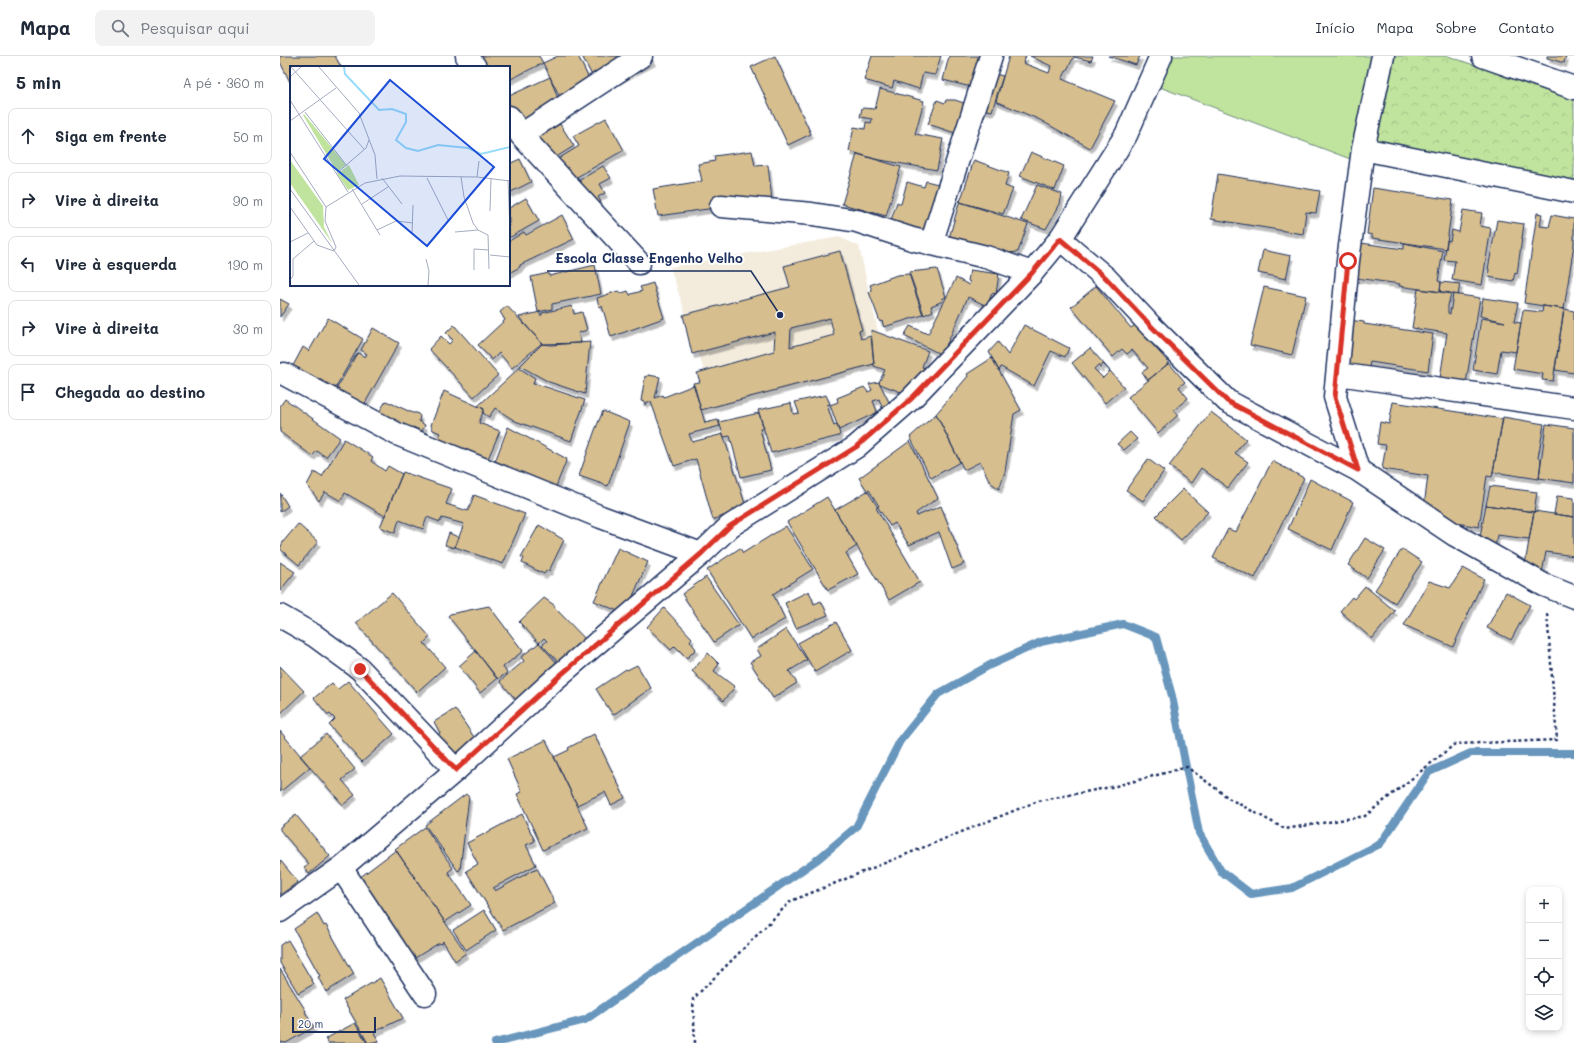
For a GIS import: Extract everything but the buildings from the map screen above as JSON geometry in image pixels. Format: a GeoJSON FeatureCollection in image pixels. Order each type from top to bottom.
{"type":"FeatureCollection","features":[{"type":"Feature","properties":{"kind":"street"},"geometry":{"type":"LineString","coordinates":[[467,56],[474,66]]}},
{"type":"Feature","properties":{"kind":"street"},"geometry":{"type":"LineString","coordinates":[[521,135],[641,56]]}},
{"type":"Feature","properties":{"kind":"street"},"geometry":{"type":"LineString","coordinates":[[931,244],[991,56]]}},
{"type":"Feature","properties":{"kind":"street"},"geometry":{"type":"LineString","coordinates":[[280,911],[341,868],[456,770],[556,679],[701,554],[730,526],[856,447],[912,398],[1032,273],[1060,239],[1126,135],[1161,56]]}},
{"type":"Feature","properties":{"kind":"street"},"geometry":{"type":"LineString","coordinates":[[1358,470],[1335,397],[1348,261],[1363,149],[1383,56]]}},
{"type":"Feature","properties":{"kind":"street"},"geometry":{"type":"LineString","coordinates":[[1483,56],[1574,88]]}},
{"type":"Feature","properties":{"kind":"street"},"geometry":{"type":"LineString","coordinates":[[510,118],[521,135],[639,263]]}},
{"type":"Feature","properties":{"kind":"street"},"geometry":{"type":"LineString","coordinates":[[1363,149],[1574,192]]}},
{"type":"Feature","properties":{"kind":"street"},"geometry":{"type":"LineString","coordinates":[[721,206],[812,214],[856,221],[931,244],[986,257],[1032,273]]}},
{"type":"Feature","properties":{"kind":"street"},"geometry":{"type":"LineString","coordinates":[[1060,239],[1106,278],[1151,326],[1227,401],[1358,470],[1455,535],[1544,584],[1574,597]]}},
{"type":"Feature","properties":{"kind":"street"},"geometry":{"type":"LineString","coordinates":[[284,374],[397,434],[601,517],[701,554]]}},
{"type":"Feature","properties":{"kind":"street"},"geometry":{"type":"LineString","coordinates":[[1338,374],[1574,408]]}},
{"type":"Feature","properties":{"kind":"street"},"geometry":{"type":"LineString","coordinates":[[280,616],[315,636],[360,669],[456,770]]}},
{"type":"Feature","properties":{"kind":"street"},"geometry":{"type":"LineString","coordinates":[[341,868],[425,994]]}},
{"type":"Feature","properties":{"kind":"path"},"geometry":{"type":"LineString","coordinates":[[695,1043],[693,999],[792,901],[1038,802],[1116,786],[1187,767],[1230,799],[1285,829],[1365,816],[1455,744],[1557,740],[1544,584]]}},
{"type":"Feature","properties":{"kind":"shaded area"},"geometry":{"type":"Polygon","coordinates":[[[839,237],[859,246],[885,363],[716,407],[670,267],[839,237]]]}},
{"type":"Feature","properties":{"kind":"green space"},"geometry":{"type":"Polygon","coordinates":[[[1169,56],[1376,56],[1353,160],[1157,86],[1169,56]]]}},
{"type":"Feature","properties":{"kind":"green space"},"geometry":{"type":"Polygon","coordinates":[[[1391,56],[1448,56],[1574,100],[1574,182],[1375,143],[1391,56]]]}},
{"type":"Feature","properties":{"kind":"waterway"},"geometry":{"type":"LineString","coordinates":[[495,1043],[585,1020],[818,859],[856,827],[900,741],[938,694],[990,665],[1041,642],[1123,624],[1156,637],[1172,696],[1199,833],[1221,871],[1251,894],[1292,888],[1380,844],[1429,772],[1471,753],[1574,753]]}},
{"type":"Feature","properties":{"kind":"place","name":"Escola Classe Engenho Velho"},"geometry":{"type":"Point","coordinates":[780,315]}},
{"type":"Feature","properties":{"kind":"route"},"geometry":{"type":"LineString","coordinates":[[360,669],[456,770],[556,679],[701,554],[730,526],[856,447],[912,398],[1032,273],[1060,239],[1106,278],[1151,326],[1227,401],[1309,446],[1358,470],[1335,397],[1348,261]]}}]}
